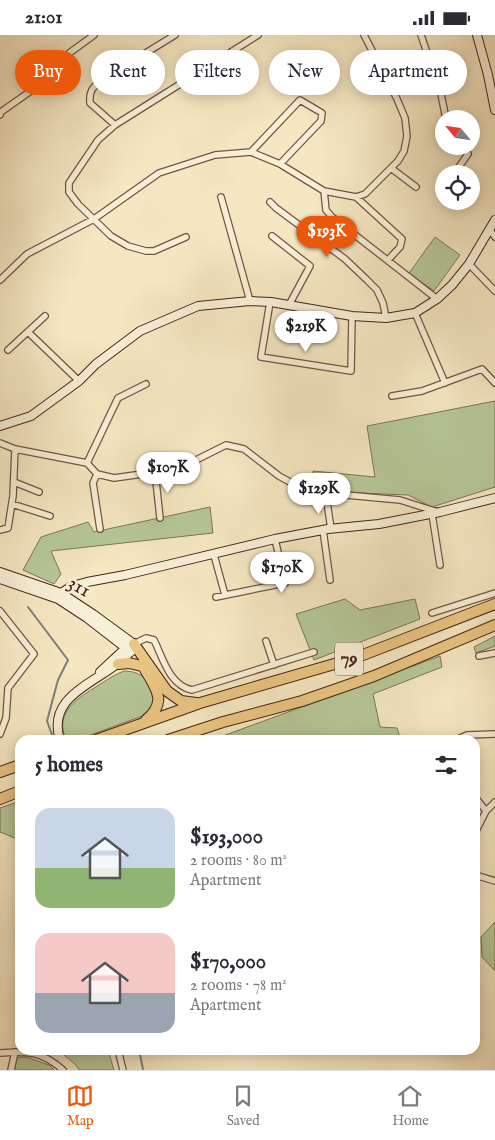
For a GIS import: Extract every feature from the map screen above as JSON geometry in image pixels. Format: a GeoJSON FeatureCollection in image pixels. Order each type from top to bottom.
{"type":"FeatureCollection","features":[{"type":"Feature","properties":{"kind":"highway","name":"79"},"geometry":{"type":"LineString","coordinates":[[110,735],[200,703],[355,658],[495,604]]}},
{"type":"Feature","properties":{"kind":"highway","name":"79"},"geometry":{"type":"LineString","coordinates":[[183,735],[223,722],[302,701],[374,676],[495,625]]}},
{"type":"Feature","properties":{"kind":"highway"},"geometry":{"type":"LineString","coordinates":[[130,648],[156,688],[159,700],[154,713],[142,724]]}},
{"type":"Feature","properties":{"kind":"highway"},"geometry":{"type":"LineString","coordinates":[[130,648],[172,695],[181,701],[200,703]]}},
{"type":"Feature","properties":{"kind":"highway"},"geometry":{"type":"LineString","coordinates":[[114,663],[142,666]]}},
{"type":"Feature","properties":{"kind":"highway"},"geometry":{"type":"LineString","coordinates":[[201,735],[223,722]]}},
{"type":"Feature","properties":{"kind":"highway"},"geometry":{"type":"LineString","coordinates":[[0,772],[15,767]]}},
{"type":"Feature","properties":{"kind":"highway"},"geometry":{"type":"LineString","coordinates":[[0,799],[15,793]]}},
{"type":"Feature","properties":{"kind":"street"},"geometry":{"type":"LineString","coordinates":[[0,115],[44,80],[68,54],[94,35]]}},
{"type":"Feature","properties":{"kind":"street"},"geometry":{"type":"LineString","coordinates":[[115,125],[90,103],[91,89],[100,81],[175,35]]}},
{"type":"Feature","properties":{"kind":"street"},"geometry":{"type":"LineString","coordinates":[[186,237],[154,251],[146,251],[128,246],[111,237],[78,204],[69,192],[69,183],[98,140],[115,125],[258,35]]}},
{"type":"Feature","properties":{"kind":"street"},"geometry":{"type":"LineString","coordinates":[[0,280],[28,254],[94,219],[159,173],[215,155],[251,152],[280,164],[324,191],[356,197],[365,194],[392,168],[404,151],[408,136],[405,118],[397,99],[364,35]]}},
{"type":"Feature","properties":{"kind":"street"},"geometry":{"type":"LineString","coordinates":[[421,35],[441,94],[444,110]]}},
{"type":"Feature","properties":{"kind":"street"},"geometry":{"type":"LineString","coordinates":[[477,35],[495,110]]}},
{"type":"Feature","properties":{"kind":"street"},"geometry":{"type":"LineString","coordinates":[[251,152],[300,100],[322,113],[321,121],[280,164]]}},
{"type":"Feature","properties":{"kind":"street"},"geometry":{"type":"LineString","coordinates":[[392,168],[416,187]]}},
{"type":"Feature","properties":{"kind":"street"},"geometry":{"type":"LineString","coordinates":[[324,191],[326,210],[332,217],[437,299]]}},
{"type":"Feature","properties":{"kind":"street"},"geometry":{"type":"LineString","coordinates":[[221,197],[250,301]]}},
{"type":"Feature","properties":{"kind":"street"},"geometry":{"type":"LineString","coordinates":[[356,197],[402,239],[400,247],[388,260]]}},
{"type":"Feature","properties":{"kind":"street"},"geometry":{"type":"LineString","coordinates":[[270,202],[276,209],[346,259],[377,290],[383,303],[386,318]]}},
{"type":"Feature","properties":{"kind":"street"},"geometry":{"type":"LineString","coordinates":[[0,426],[31,416],[79,381],[96,364],[140,331],[198,306],[250,301],[270,302],[352,316],[386,318],[415,313],[437,299],[452,285],[469,264],[495,220]]}},
{"type":"Feature","properties":{"kind":"street"},"geometry":{"type":"LineString","coordinates":[[490,230],[495,237]]}},
{"type":"Feature","properties":{"kind":"street"},"geometry":{"type":"LineString","coordinates":[[272,236],[310,266],[289,305]]}},
{"type":"Feature","properties":{"kind":"street"},"geometry":{"type":"LineString","coordinates":[[469,264],[495,291]]}},
{"type":"Feature","properties":{"kind":"street"},"geometry":{"type":"LineString","coordinates":[[270,302],[262,357],[351,371],[352,316]]}},
{"type":"Feature","properties":{"kind":"street"},"geometry":{"type":"LineString","coordinates":[[415,313],[445,383]]}},
{"type":"Feature","properties":{"kind":"street"},"geometry":{"type":"LineString","coordinates":[[8,350],[45,316]]}},
{"type":"Feature","properties":{"kind":"street"},"geometry":{"type":"LineString","coordinates":[[28,332],[79,381]]}},
{"type":"Feature","properties":{"kind":"street"},"geometry":{"type":"LineString","coordinates":[[392,395],[422,391],[482,369],[495,383]]}},
{"type":"Feature","properties":{"kind":"street"},"geometry":{"type":"LineString","coordinates":[[87,463],[118,398],[146,385]]}},
{"type":"Feature","properties":{"kind":"street"},"geometry":{"type":"LineString","coordinates":[[0,443],[15,449],[87,463],[97,474],[114,478],[178,469],[226,445],[244,449],[279,476],[301,488],[324,493],[400,500],[436,513]]}},
{"type":"Feature","properties":{"kind":"street"},"geometry":{"type":"LineString","coordinates":[[0,530],[8,528],[14,483],[15,449]]}},
{"type":"Feature","properties":{"kind":"street"},"geometry":{"type":"LineString","coordinates":[[155,472],[160,518]]}},
{"type":"Feature","properties":{"kind":"street"},"geometry":{"type":"LineString","coordinates":[[97,474],[93,483],[100,529]]}},
{"type":"Feature","properties":{"kind":"street"},"geometry":{"type":"LineString","coordinates":[[14,483],[38,492]]}},
{"type":"Feature","properties":{"kind":"street"},"geometry":{"type":"LineString","coordinates":[[59,596],[72,586],[87,582],[214,555],[275,539],[323,530],[379,524],[436,513],[495,497]]}},
{"type":"Feature","properties":{"kind":"street"},"geometry":{"type":"LineString","coordinates":[[307,501],[327,502],[332,529]]}},
{"type":"Feature","properties":{"kind":"street"},"geometry":{"type":"LineString","coordinates":[[12,504],[50,516]]}},
{"type":"Feature","properties":{"kind":"street"},"geometry":{"type":"LineString","coordinates":[[436,513],[440,565]]}},
{"type":"Feature","properties":{"kind":"street"},"geometry":{"type":"LineString","coordinates":[[323,530],[330,580]]}},
{"type":"Feature","properties":{"kind":"street"},"geometry":{"type":"LineString","coordinates":[[216,597],[285,583],[275,539]]}},
{"type":"Feature","properties":{"kind":"street"},"geometry":{"type":"LineString","coordinates":[[214,555],[225,595]]}},
{"type":"Feature","properties":{"kind":"street","name":"311"},"geometry":{"type":"LineString","coordinates":[[2,579],[59,596],[93,614],[130,648]]}},
{"type":"Feature","properties":{"kind":"street"},"geometry":{"type":"LineString","coordinates":[[432,613],[495,593]]}},
{"type":"Feature","properties":{"kind":"street","name":"311"},"geometry":{"type":"LineString","coordinates":[[59,596],[111,637],[130,648]]}},
{"type":"Feature","properties":{"kind":"street"},"geometry":{"type":"LineString","coordinates":[[0,611],[34,655],[8,688],[6,718],[0,734]]}},
{"type":"Feature","properties":{"kind":"street"},"geometry":{"type":"LineString","coordinates":[[111,637],[114,663]]}},
{"type":"Feature","properties":{"kind":"street"},"geometry":{"type":"LineString","coordinates":[[59,735],[57,724],[62,708],[70,697],[92,681],[130,648],[146,638],[154,640],[170,674],[177,682],[192,690],[314,652]]}},
{"type":"Feature","properties":{"kind":"street"},"geometry":{"type":"LineString","coordinates":[[266,641],[274,665]]}},
{"type":"Feature","properties":{"kind":"street"},"geometry":{"type":"LineString","coordinates":[[479,657],[495,653]]}},
{"type":"Feature","properties":{"kind":"street"},"geometry":{"type":"LineString","coordinates":[[467,735],[495,734]]}},
{"type":"Feature","properties":{"kind":"street"},"geometry":{"type":"LineString","coordinates":[[480,823],[486,811],[495,801]]}},
{"type":"Feature","properties":{"kind":"street"},"geometry":{"type":"LineString","coordinates":[[480,803],[486,811]]}},
{"type":"Feature","properties":{"kind":"street"},"geometry":{"type":"LineString","coordinates":[[480,876],[495,881]]}},
{"type":"Feature","properties":{"kind":"street"},"geometry":{"type":"LineString","coordinates":[[0,1053],[14,1052],[11,1070]]}},
{"type":"Feature","properties":{"kind":"street"},"geometry":{"type":"LineString","coordinates":[[40,1055],[63,1070]]}},
{"type":"Feature","properties":{"kind":"street"},"geometry":{"type":"LineString","coordinates":[[119,1055],[123,1070]]}},
{"type":"Feature","properties":{"kind":"green space"},"geometry":{"type":"Polygon","coordinates":[[[435,237],[460,255],[434,291],[409,273],[435,237]]]}},
{"type":"Feature","properties":{"kind":"green space"},"geometry":{"type":"Polygon","coordinates":[[[495,401],[495,487],[432,507],[408,495],[336,492],[311,486],[313,471],[375,477],[367,426],[495,401]]]}},
{"type":"Feature","properties":{"kind":"green space"},"geometry":{"type":"Polygon","coordinates":[[[210,507],[213,533],[51,551],[61,574],[54,584],[23,570],[41,537],[88,522],[94,532],[210,507]]]}},
{"type":"Feature","properties":{"kind":"green space"},"geometry":{"type":"Polygon","coordinates":[[[345,599],[360,610],[415,599],[420,619],[314,660],[296,614],[345,599]]]}},
{"type":"Feature","properties":{"kind":"green space"},"geometry":{"type":"Polygon","coordinates":[[[495,636],[495,646],[476,653],[474,647],[495,636]]]}},
{"type":"Feature","properties":{"kind":"green space"},"geometry":{"type":"Polygon","coordinates":[[[440,656],[442,667],[373,694],[380,727],[397,728],[399,735],[226,735],[440,656]]]}},
{"type":"Feature","properties":{"kind":"green space"},"geometry":{"type":"Polygon","coordinates":[[[124,671],[143,677],[150,686],[155,705],[145,715],[91,735],[64,735],[63,722],[68,709],[73,703],[124,671]]]}},
{"type":"Feature","properties":{"kind":"green space"},"geometry":{"type":"Polygon","coordinates":[[[15,803],[15,838],[0,832],[0,808],[15,803]]]}},
{"type":"Feature","properties":{"kind":"green space"},"geometry":{"type":"Polygon","coordinates":[[[495,922],[495,971],[482,957],[481,937],[495,922]]]}},
{"type":"Feature","properties":{"kind":"green space"},"geometry":{"type":"Polygon","coordinates":[[[64,1055],[110,1055],[114,1070],[79,1070],[64,1055]]]}},
{"type":"Feature","properties":{"kind":"green space"},"geometry":{"type":"Polygon","coordinates":[[[26,1057],[49,1065],[54,1070],[14,1070],[16,1058],[26,1057]]]}},
{"type":"Feature","properties":{"kind":"waterway"},"geometry":{"type":"LineString","coordinates":[[28,607],[68,660],[58,680],[47,721],[52,735]]}},
{"type":"Feature","properties":{"kind":"waterway"},"geometry":{"type":"LineString","coordinates":[[140,1055],[143,1069]]}}]}
